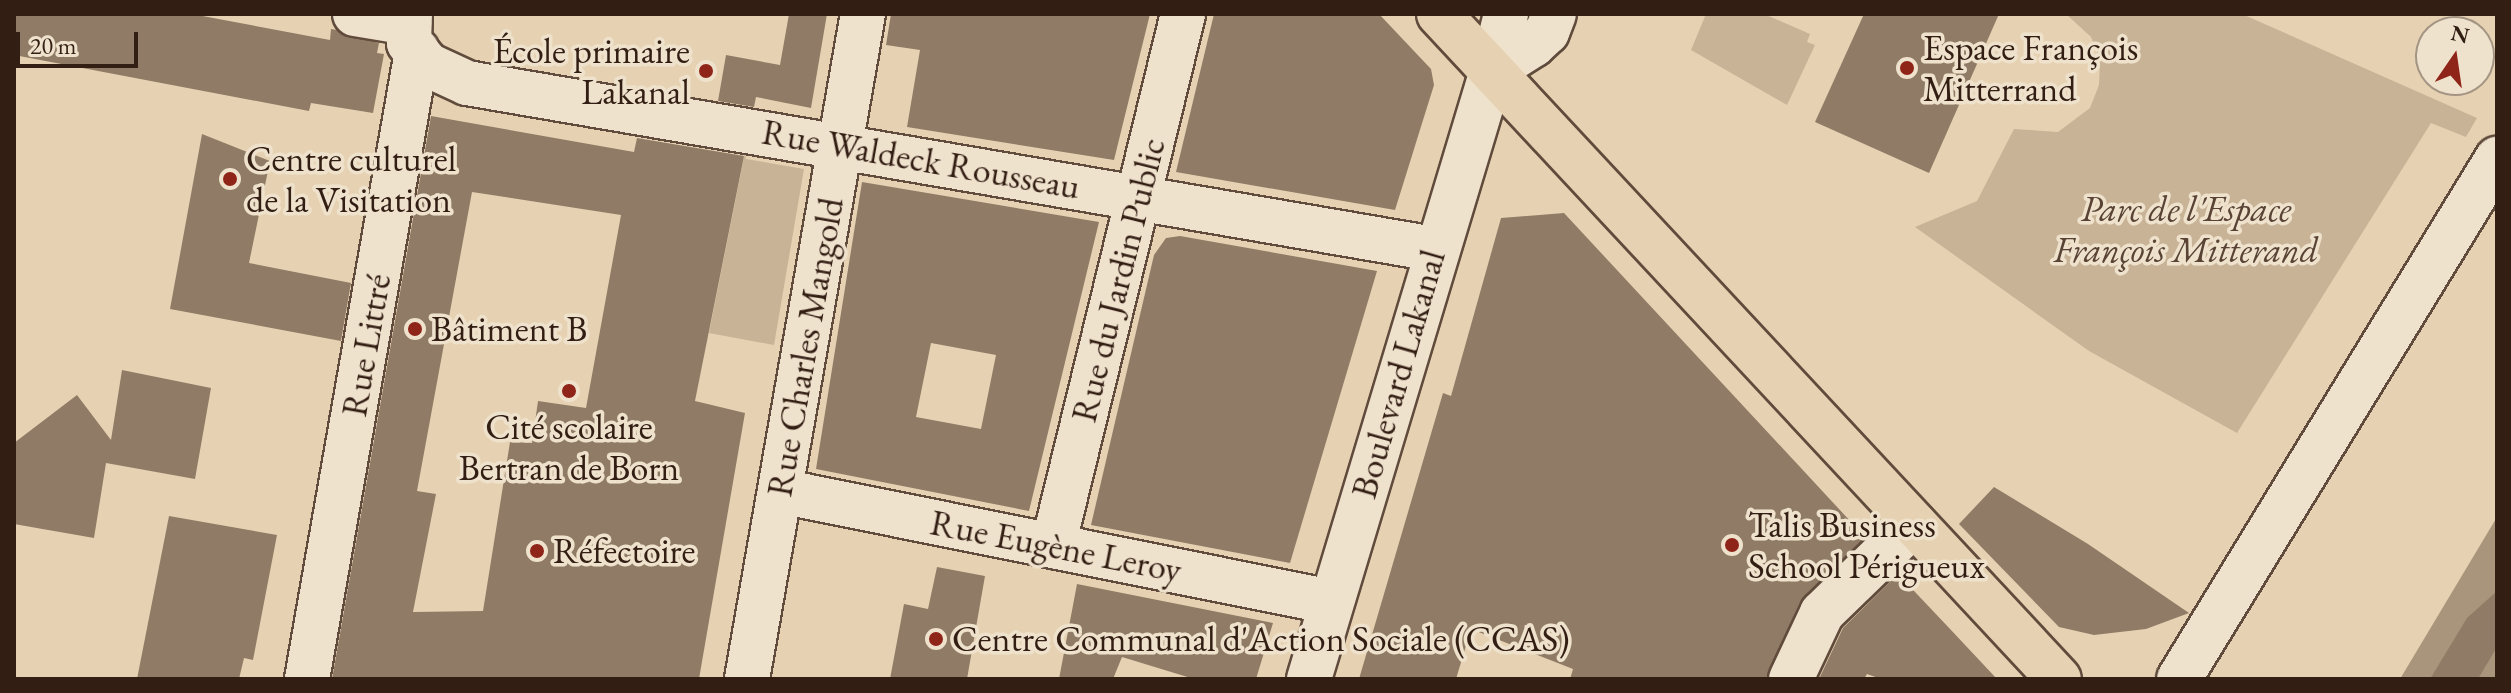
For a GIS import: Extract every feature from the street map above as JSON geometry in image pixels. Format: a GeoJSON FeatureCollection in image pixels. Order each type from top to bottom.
{"type":"FeatureCollection","features":[{"type":"Feature","properties":{"kind":"main road"},"geometry":{"type":"LineString","coordinates":[[1439,14],[2059,679]]}},
{"type":"Feature","properties":{"kind":"street"},"geometry":{"type":"LineString","coordinates":[[355,14],[412,29]]}},
{"type":"Feature","properties":{"kind":"street","name":"Rue Charles Mangold"},"geometry":{"type":"LineString","coordinates":[[747,679],[863,14]]}},
{"type":"Feature","properties":{"kind":"street","name":"Rue du Jardin Public"},"geometry":{"type":"LineString","coordinates":[[1053,546],[1183,14]]}},
{"type":"Feature","properties":{"kind":"street","name":"Boulevard Lakanal"},"geometry":{"type":"LineString","coordinates":[[1309,679],[1434,249],[1492,71],[1506,14]]}},
{"type":"Feature","properties":{"kind":"street"},"geometry":{"type":"LineString","coordinates":[[1492,71],[1533,45],[1547,32],[1554,14]]}},
{"type":"Feature","properties":{"kind":"street","name":"Rue Waldeck Rousseau"},"geometry":{"type":"LineString","coordinates":[[412,29],[428,65],[467,83],[840,144],[1434,249]]}},
{"type":"Feature","properties":{"kind":"street","name":"Rue Littré"},"geometry":{"type":"LineString","coordinates":[[307,679],[412,29]]}},
{"type":"Feature","properties":{"kind":"street"},"geometry":{"type":"LineString","coordinates":[[2179,679],[2497,159]]}},
{"type":"Feature","properties":{"kind":"street","name":"Rue Eugène Leroy"},"geometry":{"type":"LineString","coordinates":[[780,491],[1331,602]]}},
{"type":"Feature","properties":{"kind":"street"},"geometry":{"type":"LineString","coordinates":[[1791,679],[1822,613],[1914,524]]}},
{"type":"Feature","properties":{"kind":"green space"},"geometry":{"type":"Polygon","coordinates":[[[1706,14],[1764,14],[1810,34],[1807,42],[1815,45],[1787,105],[1691,50],[1706,14]]]}},
{"type":"Feature","properties":{"kind":"green space","name":"Parc de l'Espace François Mitterand"},"geometry":{"type":"Polygon","coordinates":[[[2066,14],[2242,14],[2415,91],[2415,96],[2427,96],[2477,118],[2466,137],[2431,123],[2237,433],[2089,351],[1915,227],[1977,201],[2014,129],[2058,132],[2090,108],[2099,85],[2100,59],[2091,37],[2066,14]]]}},
{"type":"Feature","properties":{"kind":"green space"},"geometry":{"type":"Polygon","coordinates":[[[745,152],[746,159],[804,169],[774,345],[709,333],[745,152]]]}},
{"type":"Feature","properties":{"kind":"shaded area"},"geometry":{"type":"Polygon","coordinates":[[[2497,517],[2497,679],[2400,679],[2497,517]]]}},
{"type":"Feature","properties":{"kind":"building"},"geometry":{"type":"Polygon","coordinates":[[[14,14],[192,14],[330,40],[331,29],[337,30],[379,43],[377,53],[384,54],[373,113],[311,103],[309,111],[14,55],[14,14]]]}},
{"type":"Feature","properties":{"kind":"building"},"geometry":{"type":"Polygon","coordinates":[[[789,14],[827,14],[811,108],[756,97],[754,107],[718,101],[726,55],[780,65],[789,14]]]}},
{"type":"Feature","properties":{"kind":"building"},"geometry":{"type":"Polygon","coordinates":[[[891,14],[1150,14],[1114,160],[907,127],[920,50],[886,45],[891,14]]]}},
{"type":"Feature","properties":{"kind":"building"},"geometry":{"type":"Polygon","coordinates":[[[1214,14],[1379,14],[1431,69],[1434,85],[1395,210],[1176,172],[1214,14]]]}},
{"type":"Feature","properties":{"kind":"building","name":"Espace François Mitterrand"},"geometry":{"type":"Polygon","coordinates":[[[1864,14],[1999,14],[1929,173],[1815,122],[1864,14]]]}},
{"type":"Feature","properties":{"kind":"building","name":"Cité scolaire Bertran de Born"},"geometry":{"type":"Polygon","coordinates":[[[431,116],[634,152],[637,138],[744,156],[695,401],[745,413],[699,679],[332,679],[431,116]],[[472,192],[417,491],[436,494],[413,612],[483,611],[510,442],[532,443],[538,401],[586,408],[621,215],[472,192]]]}},
{"type":"Feature","properties":{"kind":"building"},"geometry":{"type":"Polygon","coordinates":[[[202,134],[270,161],[249,263],[351,283],[341,341],[170,309],[202,134]]]}},
{"type":"Feature","properties":{"kind":"building"},"geometry":{"type":"Polygon","coordinates":[[[862,182],[1099,222],[1029,511],[816,469],[862,182]],[[931,343],[916,417],[981,429],[996,355],[931,343]]]}},
{"type":"Feature","properties":{"kind":"building"},"geometry":{"type":"Polygon","coordinates":[[[1564,213],[1865,537],[1800,602],[1766,679],[1570,679],[1573,669],[1471,629],[1456,679],[1359,679],[1443,393],[1451,396],[1501,218],[1564,213]]]}},
{"type":"Feature","properties":{"kind":"building"},"geometry":{"type":"Polygon","coordinates":[[[1180,236],[1377,271],[1290,563],[1091,525],[1154,255],[1166,238],[1180,236]]]}},
{"type":"Feature","properties":{"kind":"building"},"geometry":{"type":"Polygon","coordinates":[[[122,370],[211,388],[195,479],[106,463],[94,538],[14,524],[14,443],[77,395],[111,440],[122,370]]]}},
{"type":"Feature","properties":{"kind":"building"},"geometry":{"type":"Polygon","coordinates":[[[1994,487],[2088,544],[2189,613],[2146,629],[2094,635],[2059,627],[1959,524],[1994,487]]]}},
{"type":"Feature","properties":{"kind":"building"},"geometry":{"type":"Polygon","coordinates":[[[169,516],[277,535],[253,660],[244,658],[239,679],[137,679],[169,516]]]}},
{"type":"Feature","properties":{"kind":"building","name":"Centre Communal d'Action Sociale (CCAS)"},"geometry":{"type":"Polygon","coordinates":[[[937,567],[985,576],[967,679],[890,679],[904,604],[928,609],[937,567]]]}},
{"type":"Feature","properties":{"kind":"building"},"geometry":{"type":"Polygon","coordinates":[[[1898,574],[1997,679],[1881,679],[1867,674],[1864,679],[1819,679],[1843,628],[1898,574]]]}},
{"type":"Feature","properties":{"kind":"building"},"geometry":{"type":"Polygon","coordinates":[[[1077,584],[1273,623],[1256,679],[1194,679],[1122,657],[1113,679],[1059,679],[1077,584]]]}},
{"type":"Feature","properties":{"kind":"building"},"geometry":{"type":"Polygon","coordinates":[[[2497,591],[2497,647],[2478,679],[2430,679],[2467,618],[2497,591]]]}},
{"type":"Feature","properties":{"kind":"place","name":"Espace François Mitterrand"},"geometry":{"type":"Point","coordinates":[1907,68]}},
{"type":"Feature","properties":{"kind":"place","name":"École primaire Lakanal"},"geometry":{"type":"Point","coordinates":[706,71]}},
{"type":"Feature","properties":{"kind":"place","name":"Centre culturel de la Visitation"},"geometry":{"type":"Point","coordinates":[230,179]}},
{"type":"Feature","properties":{"kind":"place","name":"Bâtiment B"},"geometry":{"type":"Point","coordinates":[415,329]}},
{"type":"Feature","properties":{"kind":"place","name":"Cité scolaire Bertran de Born"},"geometry":{"type":"Point","coordinates":[569,391]}},
{"type":"Feature","properties":{"kind":"place","name":"Talis Business School Périgueux"},"geometry":{"type":"Point","coordinates":[1732,545]}},
{"type":"Feature","properties":{"kind":"place","name":"Réfectoire"},"geometry":{"type":"Point","coordinates":[537,551]}},
{"type":"Feature","properties":{"kind":"place","name":"Centre Communal d'Action Sociale (CCAS)"},"geometry":{"type":"Point","coordinates":[936,639]}}]}
